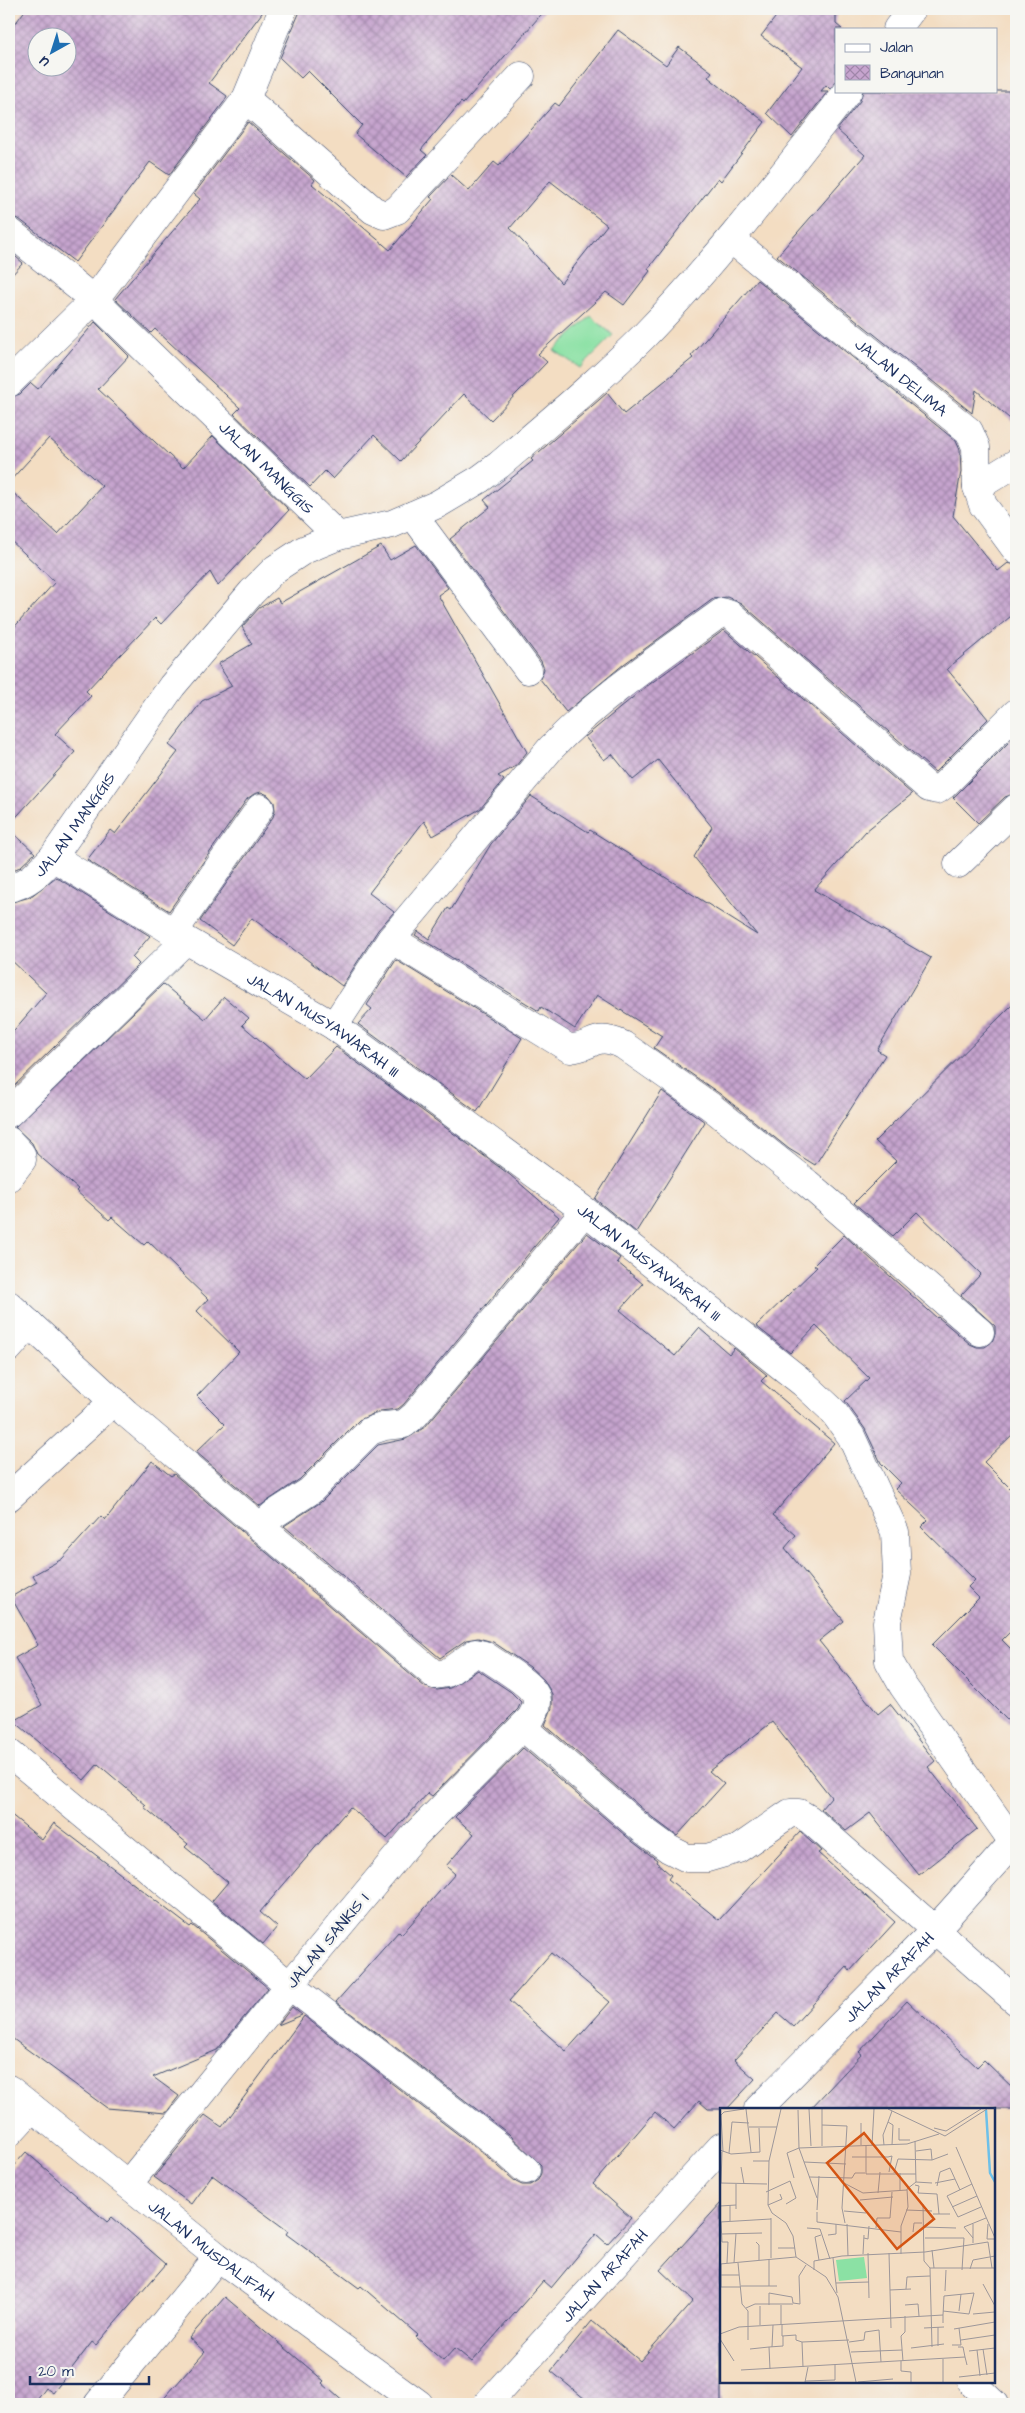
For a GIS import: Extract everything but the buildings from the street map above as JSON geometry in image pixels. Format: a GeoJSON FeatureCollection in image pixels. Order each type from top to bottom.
{"type":"FeatureCollection","features":[{"type":"Feature","properties":{"kind":"street"},"geometry":{"type":"LineString","coordinates":[[898,28],[912,9]]}},
{"type":"Feature","properties":{"kind":"street"},"geometry":{"type":"LineString","coordinates":[[9,383],[94,300],[246,100],[276,12]]}},
{"type":"Feature","properties":{"kind":"street"},"geometry":{"type":"LineString","coordinates":[[246,100],[373,210],[384,214],[397,210],[521,76]]}},
{"type":"Feature","properties":{"kind":"street"},"geometry":{"type":"LineString","coordinates":[[338,536],[392,524],[438,504],[480,479],[556,416],[643,336],[732,240],[847,92]]}},
{"type":"Feature","properties":{"kind":"street","name":"JALAN MANGGIS"},"geometry":{"type":"LineString","coordinates":[[9,231],[94,300],[338,536],[304,550],[275,570],[252,592],[172,686],[53,857],[34,877],[22,886],[9,888]]}},
{"type":"Feature","properties":{"kind":"street","name":"JALAN DELIMA"},"geometry":{"type":"LineString","coordinates":[[732,240],[969,431],[976,447],[977,487],[983,505],[1016,550]]}},
{"type":"Feature","properties":{"kind":"street"},"geometry":{"type":"LineString","coordinates":[[977,487],[1016,463]]}},
{"type":"Feature","properties":{"kind":"street"},"geometry":{"type":"LineString","coordinates":[[413,515],[528,670]]}},
{"type":"Feature","properties":{"kind":"street"},"geometry":{"type":"LineString","coordinates":[[334,1026],[391,939],[497,815],[536,765],[577,721],[613,691],[722,612],[731,615],[929,788],[937,790],[944,785],[1016,713]]}},
{"type":"Feature","properties":{"kind":"street"},"geometry":{"type":"LineString","coordinates":[[9,1113],[179,936],[260,808]]}},
{"type":"Feature","properties":{"kind":"street"},"geometry":{"type":"LineString","coordinates":[[958,864],[1016,808]]}},
{"type":"Feature","properties":{"kind":"street","name":"JALAN MUSYAWARAH III"},"geometry":{"type":"LineString","coordinates":[[53,857],[179,936],[334,1026],[585,1211],[803,1383],[832,1410],[851,1436],[895,1532],[897,1574],[887,1622],[889,1662],[902,1686],[1015,1841]]}},
{"type":"Feature","properties":{"kind":"street"},"geometry":{"type":"LineString","coordinates":[[391,939],[570,1049],[580,1048],[597,1039],[609,1038],[623,1045],[710,1106],[792,1172],[980,1332]]}},
{"type":"Feature","properties":{"kind":"street"},"geometry":{"type":"LineString","coordinates":[[9,1141],[21,1154],[22,1160],[9,1177]]}},
{"type":"Feature","properties":{"kind":"street"},"geometry":{"type":"LineString","coordinates":[[260,1527],[273,1515],[310,1491],[370,1431],[385,1426],[404,1424],[415,1415],[585,1211]]}},
{"type":"Feature","properties":{"kind":"street"},"geometry":{"type":"LineString","coordinates":[[9,1305],[114,1402],[435,1675],[447,1673],[475,1653],[484,1655],[530,1688],[537,1696],[529,1717],[643,1830],[669,1849],[687,1858],[707,1858],[738,1848],[790,1814],[799,1813],[809,1818],[1016,2002]]}},
{"type":"Feature","properties":{"kind":"street"},"geometry":{"type":"LineString","coordinates":[[9,1348],[30,1324]]}},
{"type":"Feature","properties":{"kind":"street"},"geometry":{"type":"LineString","coordinates":[[9,1497],[114,1402]]}},
{"type":"Feature","properties":{"kind":"street","name":"JALAN SANKIS I"},"geometry":{"type":"LineString","coordinates":[[128,2184],[289,1985],[415,1835],[529,1717]]}},
{"type":"Feature","properties":{"kind":"street"},"geometry":{"type":"LineString","coordinates":[[9,1753],[289,1985],[499,2146],[526,2170]]}},
{"type":"Feature","properties":{"kind":"street","name":"JALAN ARAFAH"},"geometry":{"type":"LineString","coordinates":[[759,2108],[934,1931],[1015,1841]]}},
{"type":"Feature","properties":{"kind":"street","name":"JALAN MUSDALIFAH"},"geometry":{"type":"LineString","coordinates":[[9,2089],[218,2257],[419,2404]]}},
{"type":"Feature","properties":{"kind":"street"},"geometry":{"type":"LineString","coordinates":[[9,2134],[32,2108]]}},
{"type":"Feature","properties":{"kind":"street","name":"JALAN ARAFAH"},"geometry":{"type":"LineString","coordinates":[[487,2404],[720,2147]]}},
{"type":"Feature","properties":{"kind":"street"},"geometry":{"type":"LineString","coordinates":[[98,2404],[218,2257]]}},
{"type":"Feature","properties":{"kind":"street"},"geometry":{"type":"LineString","coordinates":[[972,2383],[994,2404]]}},
{"type":"Feature","properties":{"kind":"green space"},"geometry":{"type":"Polygon","coordinates":[[[591,316],[613,335],[580,368],[554,350],[591,316]]]}}]}
